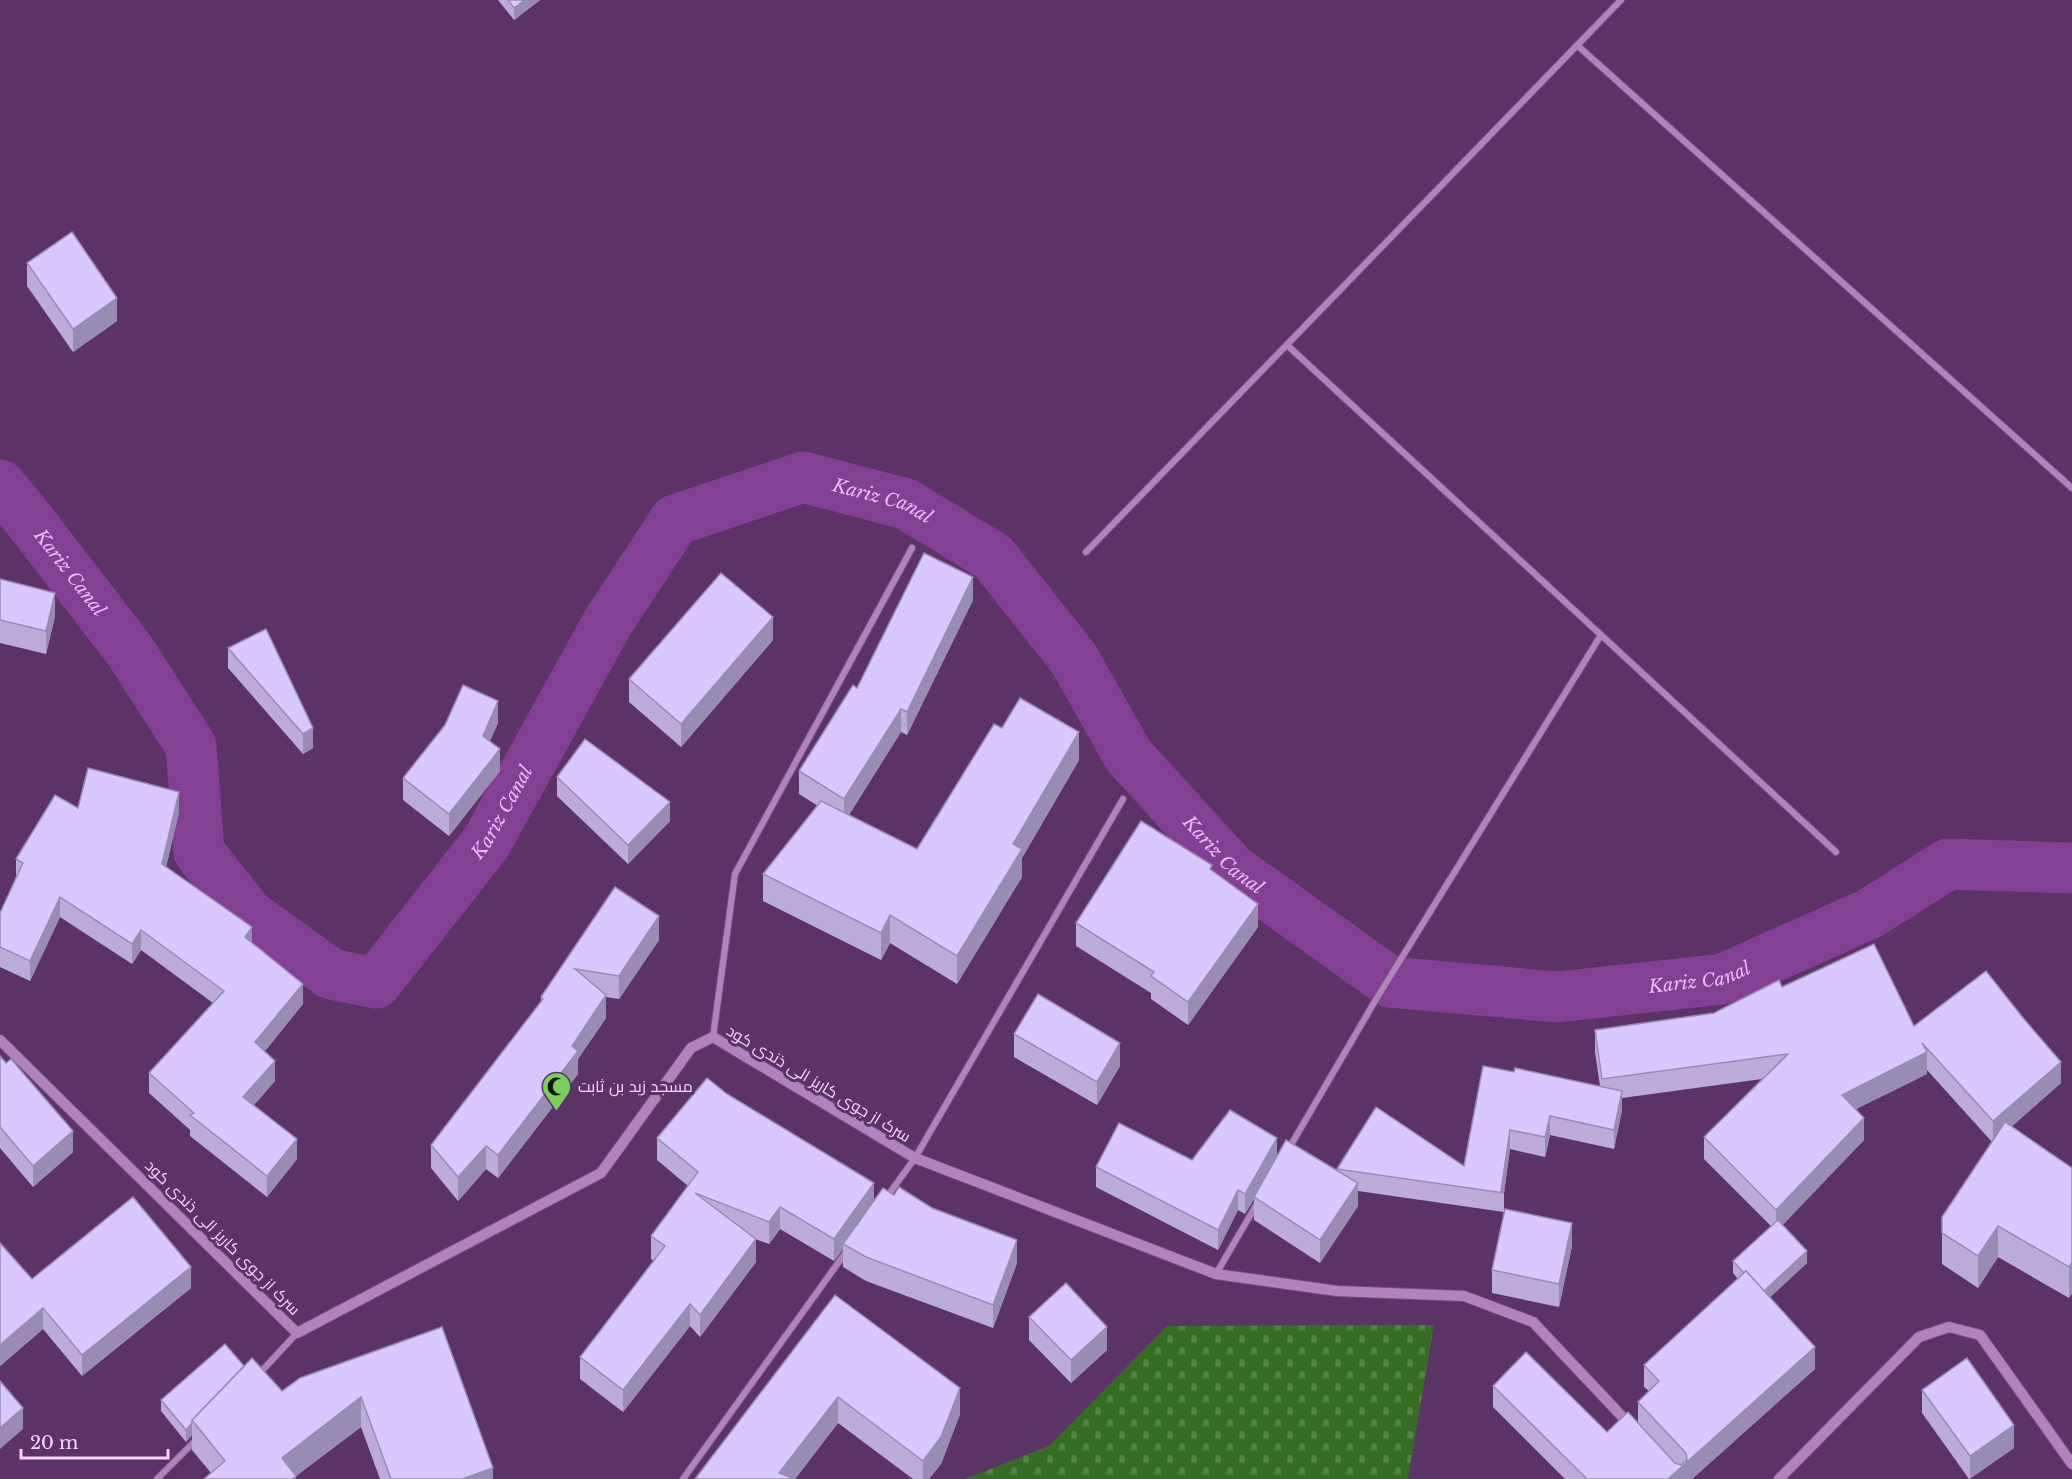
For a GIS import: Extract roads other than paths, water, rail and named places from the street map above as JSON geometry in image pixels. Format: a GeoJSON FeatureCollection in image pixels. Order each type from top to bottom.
{"type":"FeatureCollection","features":[{"type":"Feature","properties":{"kind":"street"},"geometry":{"type":"LineString","coordinates":[[1086,552],[1621,0]]}},
{"type":"Feature","properties":{"kind":"street"},"geometry":{"type":"LineString","coordinates":[[1578,46],[2072,488]]}},
{"type":"Feature","properties":{"kind":"street"},"geometry":{"type":"LineString","coordinates":[[1287,345],[1836,852]]}},
{"type":"Feature","properties":{"kind":"street"},"geometry":{"type":"LineString","coordinates":[[713,1037],[735,874],[912,549]]}},
{"type":"Feature","properties":{"kind":"street"},"geometry":{"type":"LineString","coordinates":[[1286,1153],[1375,1001],[1601,635]]}},
{"type":"Feature","properties":{"kind":"street"},"geometry":{"type":"LineString","coordinates":[[881,1205],[915,1158],[1123,799]]}},
{"type":"Feature","properties":{"kind":"street","name":"سرک از جوی کاریز الی ذندی کود"},"geometry":{"type":"LineString","coordinates":[[0,1040],[297,1333],[601,1173],[691,1048],[713,1037],[915,1158],[1216,1275],[1337,1291],[1464,1296],[1533,1322],[1639,1435]]}},
{"type":"Feature","properties":{"kind":"street"},"geometry":{"type":"LineString","coordinates":[[1216,1275],[1263,1194]]}},
{"type":"Feature","properties":{"kind":"street"},"geometry":{"type":"LineString","coordinates":[[683,1479],[853,1243]]}},
{"type":"Feature","properties":{"kind":"street"},"geometry":{"type":"LineString","coordinates":[[1779,1479],[1919,1337],[1949,1327],[1980,1335],[2072,1464]]}},
{"type":"Feature","properties":{"kind":"street"},"geometry":{"type":"LineString","coordinates":[[249,1384],[297,1333]]}},
{"type":"Feature","properties":{"kind":"street"},"geometry":{"type":"LineString","coordinates":[[157,1479],[201,1434]]}},
{"type":"Feature","properties":{"kind":"waterway","name":"Kariz Canal"},"geometry":{"type":"LineString","coordinates":[[0,485],[130,651],[191,746],[199,852],[249,915],[331,974],[376,983],[486,843],[608,622],[675,520],[803,477],[906,504],[993,557],[1074,659],[1128,755],[1232,869],[1390,982],[1557,997],[1723,979],[1869,914],[1948,864],[2072,868]]}},
{"type":"Feature","properties":{"kind":"place","name":"مسجد زید بن ثابت"},"geometry":{"type":"Point","coordinates":[557,1112]}}]}
